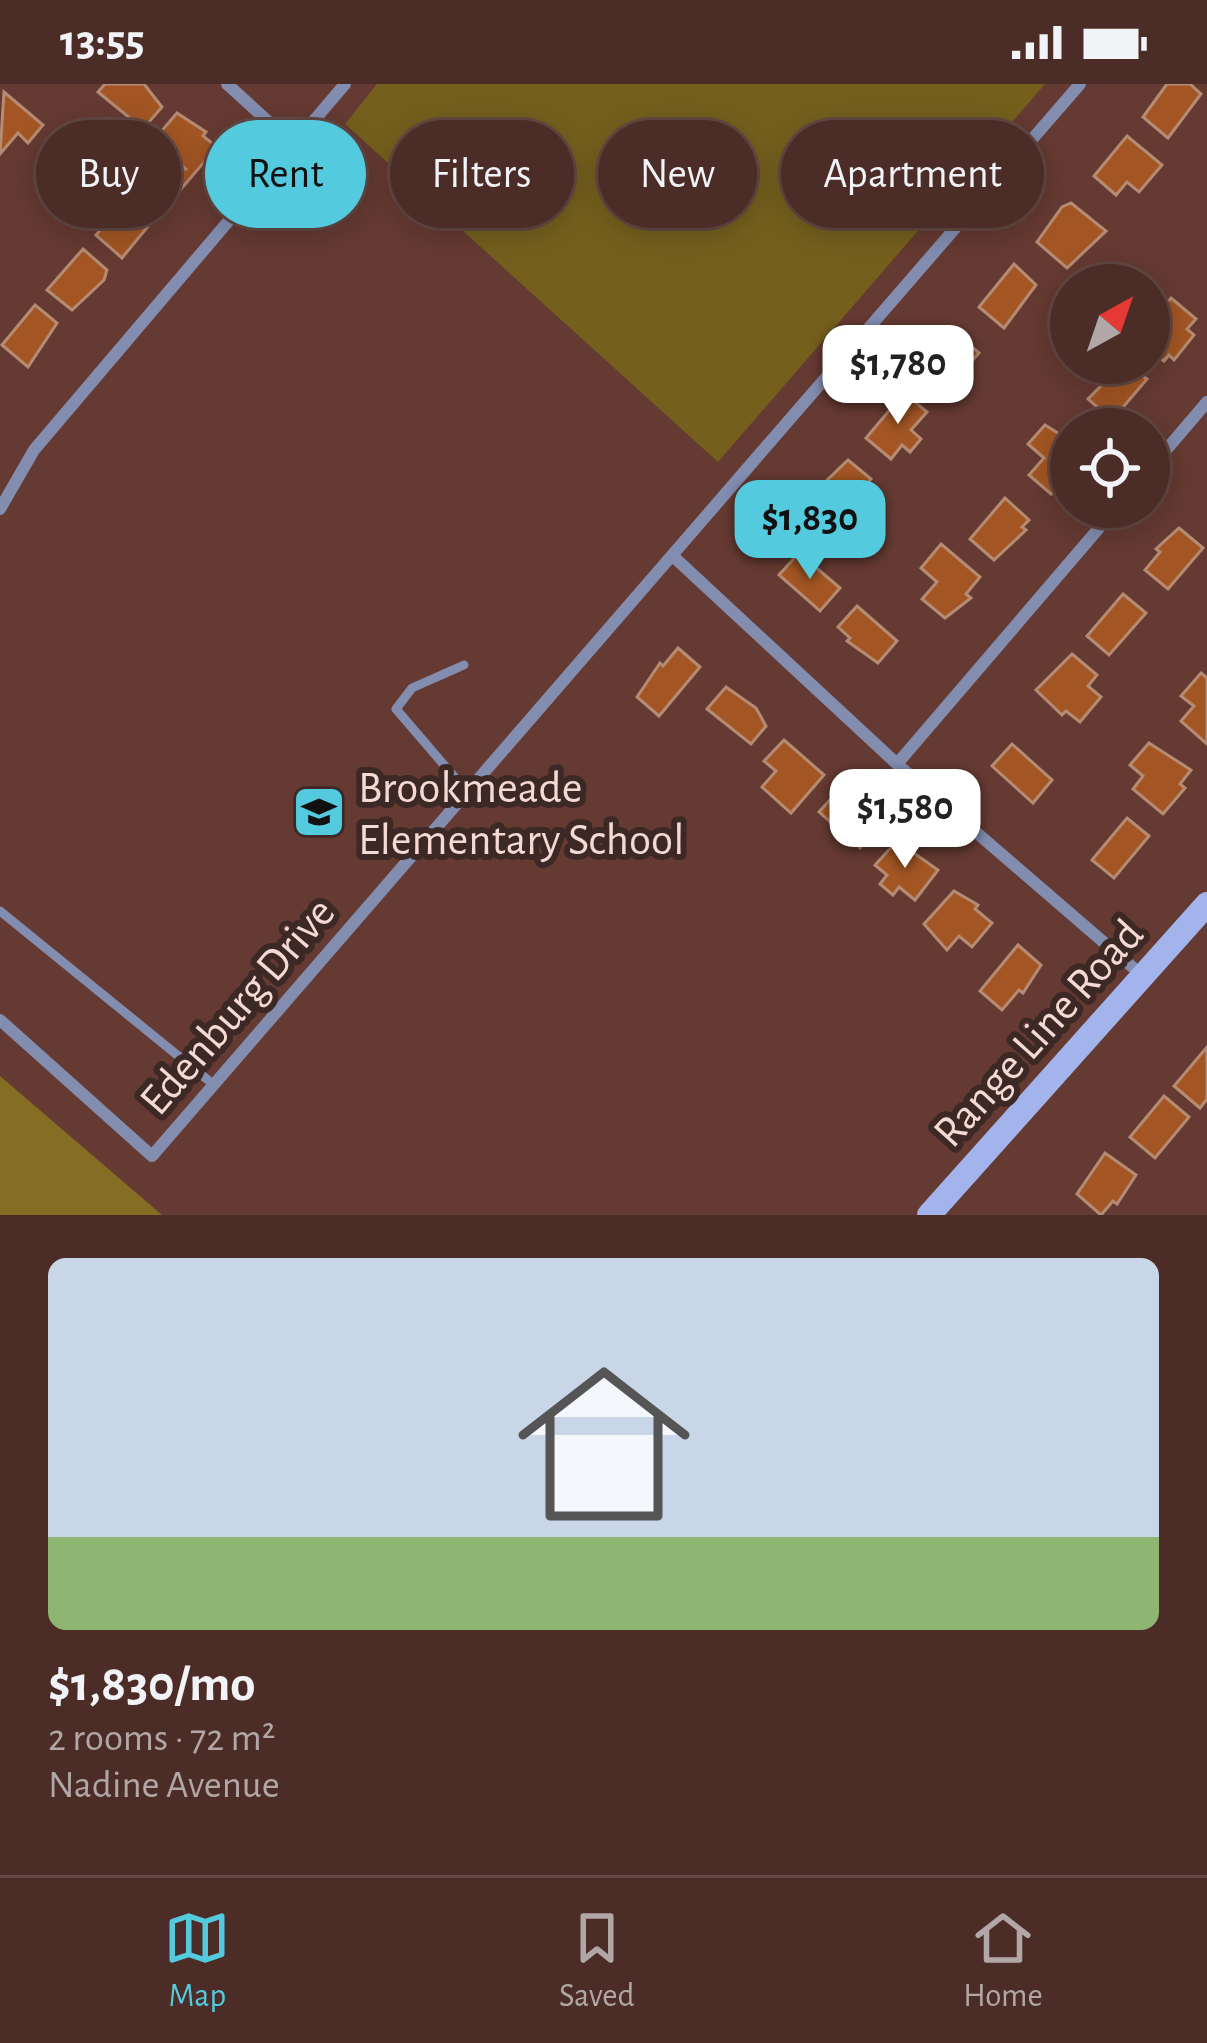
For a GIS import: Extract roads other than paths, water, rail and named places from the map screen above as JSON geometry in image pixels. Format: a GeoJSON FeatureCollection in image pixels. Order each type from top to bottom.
{"type":"FeatureCollection","features":[{"type":"Feature","properties":{"kind":"main road","name":"Range Line Road"},"geometry":{"type":"LineString","coordinates":[[929,1215],[1207,904]]}},
{"type":"Feature","properties":{"kind":"street"},"geometry":{"type":"LineString","coordinates":[[226,84],[266,120]]}},
{"type":"Feature","properties":{"kind":"street"},"geometry":{"type":"LineString","coordinates":[[314,120],[345,84]]}},
{"type":"Feature","properties":{"kind":"street","name":"Edenburg Drive"},"geometry":{"type":"LineString","coordinates":[[0,1020],[152,1156],[675,558],[1080,84]]}},
{"type":"Feature","properties":{"kind":"street"},"geometry":{"type":"LineString","coordinates":[[0,509],[34,450],[222,228]]}},
{"type":"Feature","properties":{"kind":"street"},"geometry":{"type":"LineString","coordinates":[[1170,445],[1207,402]]}},
{"type":"Feature","properties":{"kind":"street"},"geometry":{"type":"LineString","coordinates":[[897,764],[1099,528]]}},
{"type":"Feature","properties":{"kind":"street"},"geometry":{"type":"LineString","coordinates":[[675,558],[897,764],[1145,977]]}},
{"type":"Feature","properties":{"kind":"lane"},"geometry":{"type":"LineString","coordinates":[[464,665],[412,688],[396,709],[469,794]]}},
{"type":"Feature","properties":{"kind":"lane"},"geometry":{"type":"LineString","coordinates":[[0,911],[214,1085]]}},
{"type":"Feature","properties":{"kind":"place","name":"Brookmeade Elementary School"},"geometry":{"type":"Point","coordinates":[319,812]}}]}
